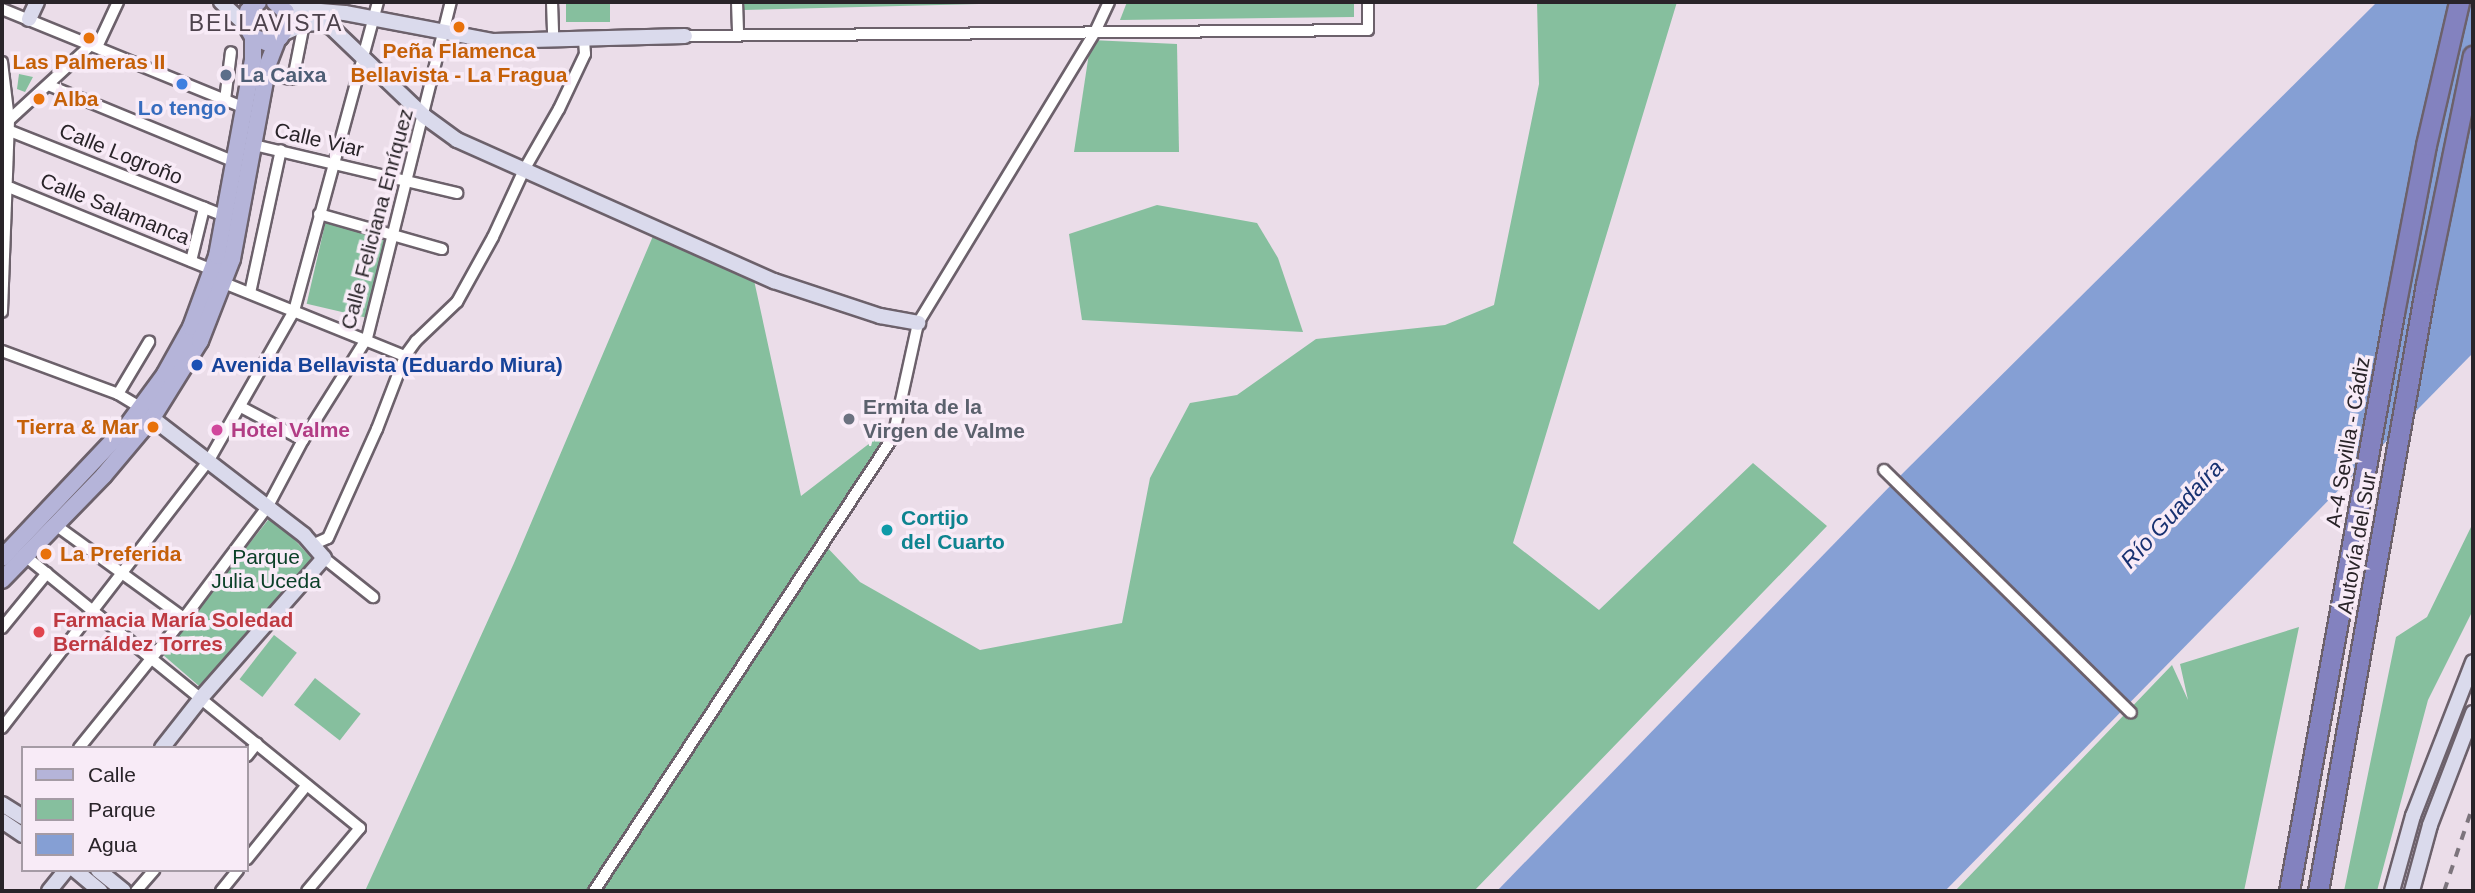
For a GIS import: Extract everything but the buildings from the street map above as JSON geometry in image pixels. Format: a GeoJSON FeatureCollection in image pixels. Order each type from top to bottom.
{"type":"FeatureCollection","features":[{"type":"Feature","properties":{"kind":"highway","name":"A-4 Sevilla - Cádiz"},"geometry":{"type":"LineString","coordinates":[[2289,891],[2424,158],[2459,2]]}},
{"type":"Feature","properties":{"kind":"highway","name":"Autovía del Sur"},"geometry":{"type":"LineString","coordinates":[[2318,891],[2455,132],[2473,55]]}},
{"type":"Feature","properties":{"kind":"main road"},"geometry":{"type":"LineString","coordinates":[[2,580],[104,475],[146,413],[191,327],[213,270],[225,216],[253,60],[246,15],[255,3]]}},
{"type":"Feature","properties":{"kind":"main road"},"geometry":{"type":"LineString","coordinates":[[2,558],[146,413],[190,362],[232,259],[268,64],[288,19],[280,4]]}},
{"type":"Feature","properties":{"kind":"main road"},"geometry":{"type":"LineString","coordinates":[[250,31],[266,42],[280,36]]}},
{"type":"Feature","properties":{"kind":"street"},"geometry":{"type":"LineString","coordinates":[[29,19],[37,2]]}},
{"type":"Feature","properties":{"kind":"street"},"geometry":{"type":"LineString","coordinates":[[6,126],[94,46],[118,2]]}},
{"type":"Feature","properties":{"kind":"street"},"geometry":{"type":"LineString","coordinates":[[222,2],[255,3]]}},
{"type":"Feature","properties":{"kind":"street"},"geometry":{"type":"LineString","coordinates":[[222,2],[250,31]]}},
{"type":"Feature","properties":{"kind":"street"},"geometry":{"type":"LineString","coordinates":[[2,728],[209,460],[294,311],[377,2]]}},
{"type":"Feature","properties":{"kind":"street","name":"Calle Feliciana Enríquez"},"geometry":{"type":"LineString","coordinates":[[81,746],[184,618],[268,506],[303,440],[367,338],[395,235],[451,2]]}},
{"type":"Feature","properties":{"kind":"street"},"geometry":{"type":"LineString","coordinates":[[552,2],[553,39]]}},
{"type":"Feature","properties":{"kind":"street"},"geometry":{"type":"LineString","coordinates":[[737,2],[738,36]]}},
{"type":"Feature","properties":{"kind":"street"},"geometry":{"type":"LineString","coordinates":[[594,891],[893,437],[918,323],[1095,32],[1109,2]]}},
{"type":"Feature","properties":{"kind":"street"},"geometry":{"type":"LineString","coordinates":[[280,4],[373,18],[493,41],[685,36],[1368,30],[1368,2]]}},
{"type":"Feature","properties":{"kind":"street"},"geometry":{"type":"LineString","coordinates":[[2,9],[245,108]]}},
{"type":"Feature","properties":{"kind":"street"},"geometry":{"type":"LineString","coordinates":[[280,36],[304,24],[319,23],[331,27],[424,116],[457,140],[774,281],[880,316],[918,323]]}},
{"type":"Feature","properties":{"kind":"street"},"geometry":{"type":"LineString","coordinates":[[278,77],[293,79],[304,24]]}},
{"type":"Feature","properties":{"kind":"street"},"geometry":{"type":"LineString","coordinates":[[308,540],[328,538],[377,429],[405,356],[416,341],[457,302],[493,237],[524,170],[559,109],[585,54],[584,39]]}},
{"type":"Feature","properties":{"kind":"street"},"geometry":{"type":"LineString","coordinates":[[225,100],[231,52]]}},
{"type":"Feature","properties":{"kind":"street"},"geometry":{"type":"LineString","coordinates":[[2,62],[6,126],[2,312]]}},
{"type":"Feature","properties":{"kind":"street"},"geometry":{"type":"LineString","coordinates":[[48,85],[235,162]]}},
{"type":"Feature","properties":{"kind":"street","name":"Calle Logroño"},"geometry":{"type":"LineString","coordinates":[[6,126],[225,216]]}},
{"type":"Feature","properties":{"kind":"street","name":"Calle Viar"},"geometry":{"type":"LineString","coordinates":[[254,145],[457,193]]}},
{"type":"Feature","properties":{"kind":"street"},"geometry":{"type":"LineString","coordinates":[[250,293],[281,150]]}},
{"type":"Feature","properties":{"kind":"street","name":"Calle Salamanca"},"geometry":{"type":"LineString","coordinates":[[5,189],[213,270]]}},
{"type":"Feature","properties":{"kind":"street"},"geometry":{"type":"LineString","coordinates":[[191,261],[204,208]]}},
{"type":"Feature","properties":{"kind":"street"},"geometry":{"type":"LineString","coordinates":[[319,214],[442,249]]}},
{"type":"Feature","properties":{"kind":"street"},"geometry":{"type":"LineString","coordinates":[[224,283],[367,338],[405,356]]}},
{"type":"Feature","properties":{"kind":"street"},"geometry":{"type":"LineString","coordinates":[[118,394],[149,342]]}},
{"type":"Feature","properties":{"kind":"street"},"geometry":{"type":"LineString","coordinates":[[2,351],[118,394],[268,506],[308,540],[324,558],[373,597]]}},
{"type":"Feature","properties":{"kind":"street"},"geometry":{"type":"LineString","coordinates":[[241,407],[303,440]]}},
{"type":"Feature","properties":{"kind":"street"},"geometry":{"type":"LineString","coordinates":[[1884,470],[2128,710]]}},
{"type":"Feature","properties":{"kind":"street"},"geometry":{"type":"LineString","coordinates":[[54,524],[119,574],[184,618]]}},
{"type":"Feature","properties":{"kind":"street"},"geometry":{"type":"LineString","coordinates":[[24,555],[360,828],[307,891]]}},
{"type":"Feature","properties":{"kind":"street"},"geometry":{"type":"LineString","coordinates":[[164,746],[202,697],[324,558]]}},
{"type":"Feature","properties":{"kind":"street"},"geometry":{"type":"LineString","coordinates":[[2,628],[47,573]]}},
{"type":"Feature","properties":{"kind":"street"},"geometry":{"type":"LineString","coordinates":[[2392,891],[2413,816],[2473,662]]}},
{"type":"Feature","properties":{"kind":"street"},"geometry":{"type":"LineString","coordinates":[[2412,891],[2430,825],[2473,713]]}},
{"type":"Feature","properties":{"kind":"street"},"geometry":{"type":"LineString","coordinates":[[248,755],[257,743]]}},
{"type":"Feature","properties":{"kind":"street"},"geometry":{"type":"LineString","coordinates":[[248,858],[307,785]]}},
{"type":"Feature","properties":{"kind":"street"},"geometry":{"type":"LineString","coordinates":[[2,804],[21,816]]}},
{"type":"Feature","properties":{"kind":"street"},"geometry":{"type":"LineString","coordinates":[[2,821],[21,834]]}},
{"type":"Feature","properties":{"kind":"street"},"geometry":{"type":"LineString","coordinates":[[49,891],[64,872]]}},
{"type":"Feature","properties":{"kind":"street"},"geometry":{"type":"LineString","coordinates":[[77,872],[100,891]]}},
{"type":"Feature","properties":{"kind":"street"},"geometry":{"type":"LineString","coordinates":[[100,872],[124,891]]}},
{"type":"Feature","properties":{"kind":"street"},"geometry":{"type":"LineString","coordinates":[[136,891],[152,872]]}},
{"type":"Feature","properties":{"kind":"street"},"geometry":{"type":"LineString","coordinates":[[221,891],[236,872]]}},
{"type":"Feature","properties":{"kind":"green space"},"geometry":{"type":"Polygon","coordinates":[[[566,2],[610,2],[610,22],[566,22],[566,2]]]}},
{"type":"Feature","properties":{"kind":"green space"},"geometry":{"type":"Polygon","coordinates":[[[743,2],[1053,2],[744,10],[743,2]]]}},
{"type":"Feature","properties":{"kind":"green space"},"geometry":{"type":"Polygon","coordinates":[[[1127,2],[1354,2],[1354,17],[1120,20],[1127,2]]]}},
{"type":"Feature","properties":{"kind":"green space"},"geometry":{"type":"Polygon","coordinates":[[[1537,2],[1677,2],[1513,543],[1599,610],[1753,463],[1827,526],[1474,891],[365,891],[514,563],[656,229],[752,271],[801,496],[896,423],[823,543],[860,582],[980,650],[1122,623],[1150,478],[1190,403],[1237,395],[1316,339],[1445,325],[1494,305],[1539,84],[1537,2]]]}},
{"type":"Feature","properties":{"kind":"green space"},"geometry":{"type":"Polygon","coordinates":[[[1091,40],[1177,44],[1179,152],[1074,152],[1091,40]]]}},
{"type":"Feature","properties":{"kind":"green space"},"geometry":{"type":"Polygon","coordinates":[[[19,74],[33,77],[25,92],[17,89],[19,74]]]}},
{"type":"Feature","properties":{"kind":"green space"},"geometry":{"type":"Polygon","coordinates":[[[1157,205],[1257,223],[1278,258],[1303,332],[1082,320],[1069,234],[1157,205]]]}},
{"type":"Feature","properties":{"kind":"green space"},"geometry":{"type":"Polygon","coordinates":[[[326,220],[390,235],[371,319],[307,304],[326,220]]]}},
{"type":"Feature","properties":{"kind":"green space","name":"Parque Julia Uceda"},"geometry":{"type":"Polygon","coordinates":[[[272,515],[313,560],[199,686],[162,654],[272,515]]]}},
{"type":"Feature","properties":{"kind":"green space"},"geometry":{"type":"Polygon","coordinates":[[[2471,527],[2473,610],[2428,700],[2377,891],[2344,891],[2396,637],[2427,617],[2471,527]]]}},
{"type":"Feature","properties":{"kind":"green space"},"geometry":{"type":"Polygon","coordinates":[[[2299,627],[2244,891],[1955,891],[2172,665],[2188,700],[2180,664],[2299,627]]]}},
{"type":"Feature","properties":{"kind":"green space"},"geometry":{"type":"Polygon","coordinates":[[[274,635],[297,653],[262,697],[240,679],[274,635]]]}},
{"type":"Feature","properties":{"kind":"green space"},"geometry":{"type":"Polygon","coordinates":[[[315,678],[361,714],[340,741],[294,705],[315,678]]]}},
{"type":"Feature","properties":{"kind":"water","name":"Río Guadaíra"},"geometry":{"type":"Polygon","coordinates":[[[2377,2],[2473,2],[2473,353],[1945,891],[1497,891],[1894,482],[2377,2]]]}},
{"type":"Feature","properties":{"kind":"railway"},"geometry":{"type":"LineString","coordinates":[[2444,891],[2473,805]]}},
{"type":"Feature","properties":{"kind":"place","name":"Peña Flamenca Bellavista - La Fragua"},"geometry":{"type":"Point","coordinates":[459,27]}},
{"type":"Feature","properties":{"kind":"place","name":"Las Palmeras II"},"geometry":{"type":"Point","coordinates":[89,38]}},
{"type":"Feature","properties":{"kind":"place","name":"La Caixa"},"geometry":{"type":"Point","coordinates":[226,75]}},
{"type":"Feature","properties":{"kind":"place","name":"Lo tengo"},"geometry":{"type":"Point","coordinates":[182,84]}},
{"type":"Feature","properties":{"kind":"place","name":"Alba"},"geometry":{"type":"Point","coordinates":[39,99]}},
{"type":"Feature","properties":{"kind":"place","name":"Avenida Bellavista (Eduardo Miura)"},"geometry":{"type":"Point","coordinates":[197,365]}},
{"type":"Feature","properties":{"kind":"place","name":"Ermita de la Virgen de Valme"},"geometry":{"type":"Point","coordinates":[849,419]}},
{"type":"Feature","properties":{"kind":"place","name":"Tierra & Mar"},"geometry":{"type":"Point","coordinates":[153,427]}},
{"type":"Feature","properties":{"kind":"place","name":"Hotel Valme"},"geometry":{"type":"Point","coordinates":[217,430]}},
{"type":"Feature","properties":{"kind":"place","name":"Cortijo del Cuarto"},"geometry":{"type":"Point","coordinates":[887,530]}},
{"type":"Feature","properties":{"kind":"place","name":"La Preferida"},"geometry":{"type":"Point","coordinates":[46,554]}},
{"type":"Feature","properties":{"kind":"place","name":"Farmacia María Soledad Bernáldez Torres"},"geometry":{"type":"Point","coordinates":[39,632]}},
{"type":"Feature","properties":{"kind":"district","name":"BELLAVISTA"},"geometry":{"type":"Point","coordinates":[266,23]}}]}
